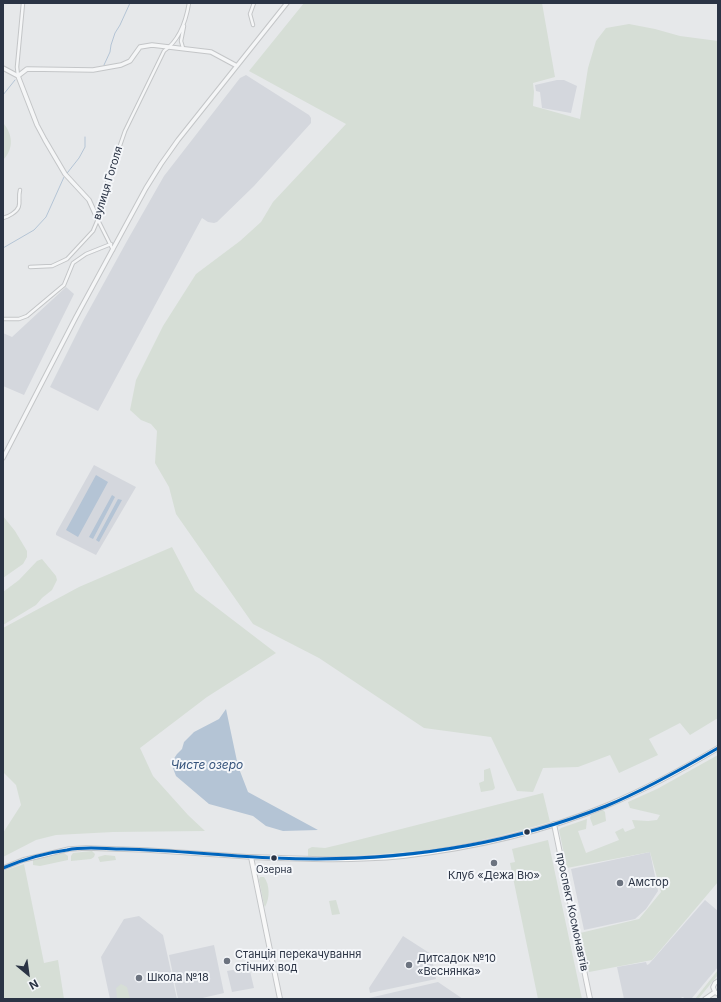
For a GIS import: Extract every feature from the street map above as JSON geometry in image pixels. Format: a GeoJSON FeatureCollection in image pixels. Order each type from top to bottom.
{"type":"FeatureCollection","features":[{"type":"Feature","properties":{"kind":"main road"},"geometry":{"type":"LineString","coordinates":[[280,999],[251,857],[302,859],[402,856],[502,839],[554,824],[611,804],[718,748]]}},
{"type":"Feature","properties":{"kind":"main road","name":"проспект Космонавтів"},"geometry":{"type":"LineString","coordinates":[[554,824],[590,999]]}},
{"type":"Feature","properties":{"kind":"street"},"geometry":{"type":"LineString","coordinates":[[23,3],[17,67],[18,76],[37,125],[45,140],[65,174],[89,200],[113,250]]}},
{"type":"Feature","properties":{"kind":"street","name":"вулиця Гоголя"},"geometry":{"type":"LineString","coordinates":[[30,267],[52,266],[67,259],[93,231],[104,205],[109,176],[125,131],[164,51],[170,47],[185,23],[189,3]]}},
{"type":"Feature","properties":{"kind":"street"},"geometry":{"type":"LineString","coordinates":[[253,25],[250,14],[254,3]]}},
{"type":"Feature","properties":{"kind":"street"},"geometry":{"type":"LineString","coordinates":[[3,458],[146,188],[161,164],[287,3]]}},
{"type":"Feature","properties":{"kind":"street"},"geometry":{"type":"LineString","coordinates":[[183,48],[181,42],[185,23]]}},
{"type":"Feature","properties":{"kind":"street"},"geometry":{"type":"LineString","coordinates":[[18,76],[27,69],[97,69],[121,66],[130,61],[140,48],[152,45],[210,52],[237,66]]}},
{"type":"Feature","properties":{"kind":"street"},"geometry":{"type":"LineString","coordinates":[[3,68],[18,76]]}},
{"type":"Feature","properties":{"kind":"street"},"geometry":{"type":"LineString","coordinates":[[3,218],[18,210],[20,207],[18,196],[20,190]]}},
{"type":"Feature","properties":{"kind":"street"},"geometry":{"type":"LineString","coordinates":[[3,318],[19,319],[27,316],[64,284],[73,263],[86,254],[110,244]]}},
{"type":"Feature","properties":{"kind":"street"},"geometry":{"type":"LineString","coordinates":[[3,868],[23,860],[68,849],[97,848],[147,850],[251,857]]}},
{"type":"Feature","properties":{"kind":"street"},"geometry":{"type":"LineString","coordinates":[[705,999],[716,993],[713,990],[713,985],[718,981]]}},
{"type":"Feature","properties":{"kind":"shaded area"},"geometry":{"type":"Polygon","coordinates":[[[304,3],[542,3],[555,77],[533,83],[533,106],[580,119],[588,68],[596,41],[606,28],[629,24],[680,36],[718,41],[718,718],[690,735],[680,723],[649,739],[658,755],[619,773],[610,755],[578,767],[543,768],[533,792],[517,791],[491,737],[424,728],[319,658],[253,624],[176,514],[169,487],[155,463],[157,431],[151,424],[141,420],[130,410],[136,380],[163,326],[196,274],[240,241],[261,222],[273,202],[346,124],[249,71],[304,3]]]}},
{"type":"Feature","properties":{"kind":"shaded area"},"geometry":{"type":"Polygon","coordinates":[[[246,75],[309,115],[311,118],[311,123],[254,186],[217,222],[208,222],[202,218],[98,411],[50,387],[83,321],[164,176],[240,78],[246,75]]]}},
{"type":"Feature","properties":{"kind":"shaded area"},"geometry":{"type":"Polygon","coordinates":[[[564,80],[577,86],[571,113],[542,108],[540,92],[536,91],[535,85],[564,80]]]}},
{"type":"Feature","properties":{"kind":"shaded area"},"geometry":{"type":"Polygon","coordinates":[[[3,123],[9,132],[11,142],[7,156],[3,160],[3,123]]]}},
{"type":"Feature","properties":{"kind":"shaded area"},"geometry":{"type":"Polygon","coordinates":[[[66,287],[74,294],[24,395],[3,386],[3,333],[12,337],[66,287]]]}},
{"type":"Feature","properties":{"kind":"shaded area"},"geometry":{"type":"Polygon","coordinates":[[[94,465],[136,487],[96,555],[56,535],[94,465]]]}},
{"type":"Feature","properties":{"kind":"shaded area"},"geometry":{"type":"Polygon","coordinates":[[[3,516],[15,531],[27,551],[27,557],[23,564],[3,578],[3,516]]]}},
{"type":"Feature","properties":{"kind":"shaded area"},"geometry":{"type":"Polygon","coordinates":[[[172,547],[195,591],[276,653],[207,697],[140,748],[153,776],[188,815],[205,831],[113,832],[56,835],[36,840],[3,857],[3,833],[21,805],[16,785],[3,772],[3,628],[79,587],[172,547]]]}},
{"type":"Feature","properties":{"kind":"shaded area"},"geometry":{"type":"Polygon","coordinates":[[[42,559],[56,576],[57,580],[52,590],[36,605],[3,625],[3,592],[19,580],[37,561],[42,559]]]}},
{"type":"Feature","properties":{"kind":"shaded area"},"geometry":{"type":"Polygon","coordinates":[[[718,755],[718,882],[652,960],[589,972],[580,933],[639,919],[661,892],[650,852],[567,868],[559,830],[587,819],[586,829],[578,831],[586,853],[619,840],[615,832],[623,828],[625,832],[635,828],[632,820],[657,820],[660,815],[630,808],[628,802],[657,789],[718,755]]]}},
{"type":"Feature","properties":{"kind":"shaded area"},"geometry":{"type":"Polygon","coordinates":[[[490,768],[495,788],[493,790],[481,792],[479,783],[484,781],[484,770],[490,768]]]}},
{"type":"Feature","properties":{"kind":"shaded area"},"geometry":{"type":"Polygon","coordinates":[[[543,793],[550,822],[499,836],[447,847],[412,851],[308,857],[308,849],[312,847],[325,848],[543,793]]]}},
{"type":"Feature","properties":{"kind":"shaded area"},"geometry":{"type":"Polygon","coordinates":[[[603,810],[605,812],[606,821],[593,826],[590,818],[591,815],[603,810]]]}},
{"type":"Feature","properties":{"kind":"shaded area"},"geometry":{"type":"Polygon","coordinates":[[[548,840],[582,999],[538,999],[510,863],[515,862],[512,849],[548,840]]]}},
{"type":"Feature","properties":{"kind":"shaded area"},"geometry":{"type":"Polygon","coordinates":[[[92,851],[95,854],[91,859],[71,861],[71,856],[73,853],[92,851]]]}},
{"type":"Feature","properties":{"kind":"shaded area"},"geometry":{"type":"Polygon","coordinates":[[[650,852],[658,891],[646,909],[635,919],[584,930],[571,869],[650,852]]]}},
{"type":"Feature","properties":{"kind":"shaded area"},"geometry":{"type":"Polygon","coordinates":[[[64,853],[68,856],[68,860],[40,866],[33,865],[33,860],[64,853]]]}},
{"type":"Feature","properties":{"kind":"shaded area"},"geometry":{"type":"Polygon","coordinates":[[[105,855],[115,856],[116,860],[100,862],[98,857],[105,855]]]}},
{"type":"Feature","properties":{"kind":"shaded area"},"geometry":{"type":"Polygon","coordinates":[[[24,864],[44,963],[58,960],[64,999],[3,999],[3,871],[24,864]]]}},
{"type":"Feature","properties":{"kind":"shaded area"},"geometry":{"type":"Polygon","coordinates":[[[260,877],[264,877],[266,880],[269,892],[265,907],[259,880],[260,877]]]}},
{"type":"Feature","properties":{"kind":"shaded area"},"geometry":{"type":"Polygon","coordinates":[[[336,900],[340,914],[332,915],[329,901],[336,900]]]}},
{"type":"Feature","properties":{"kind":"shaded area"},"geometry":{"type":"Polygon","coordinates":[[[705,900],[718,911],[718,967],[692,998],[624,999],[617,967],[646,962],[647,965],[649,964],[705,900]]]}},
{"type":"Feature","properties":{"kind":"shaded area","name":"Школа №18"},"geometry":{"type":"Polygon","coordinates":[[[139,916],[163,935],[177,999],[110,999],[101,957],[124,919],[139,916]]]}},
{"type":"Feature","properties":{"kind":"shaded area","name":"Дитсадок №10 «Веснянка»"},"geometry":{"type":"Polygon","coordinates":[[[403,936],[431,954],[436,979],[370,993],[369,988],[403,936]]]}},
{"type":"Feature","properties":{"kind":"shaded area"},"geometry":{"type":"Polygon","coordinates":[[[214,945],[224,993],[198,999],[178,999],[169,955],[214,945]]]}},
{"type":"Feature","properties":{"kind":"shaded area"},"geometry":{"type":"Polygon","coordinates":[[[249,967],[254,988],[232,992],[227,971],[249,967]]]}},
{"type":"Feature","properties":{"kind":"shaded area"},"geometry":{"type":"Polygon","coordinates":[[[718,970],[718,975],[699,998],[695,999],[718,970]]]}},
{"type":"Feature","properties":{"kind":"shaded area"},"geometry":{"type":"Polygon","coordinates":[[[438,982],[463,999],[369,998],[438,982]]]}},
{"type":"Feature","properties":{"kind":"shaded area"},"geometry":{"type":"Polygon","coordinates":[[[121,984],[127,987],[130,999],[117,999],[116,988],[121,984]]]}},
{"type":"Feature","properties":{"kind":"water"},"geometry":{"type":"Polygon","coordinates":[[[96,475],[108,482],[78,537],[66,530],[96,475]]]}},
{"type":"Feature","properties":{"kind":"water"},"geometry":{"type":"Polygon","coordinates":[[[112,495],[115,497],[93,539],[89,537],[112,495]]]}},
{"type":"Feature","properties":{"kind":"water"},"geometry":{"type":"Polygon","coordinates":[[[118,499],[122,500],[99,542],[96,540],[118,499]]]}},
{"type":"Feature","properties":{"kind":"water","name":"Чисте озеро"},"geometry":{"type":"Polygon","coordinates":[[[226,709],[238,766],[248,792],[318,830],[283,831],[266,826],[253,816],[209,804],[176,776],[171,763],[182,749],[184,742],[194,732],[219,719],[226,709]]]}},
{"type":"Feature","properties":{"kind":"waterway"},"geometry":{"type":"LineString","coordinates":[[104,65],[110,52],[115,33],[130,3]]}},
{"type":"Feature","properties":{"kind":"waterway"},"geometry":{"type":"LineString","coordinates":[[3,95],[15,80]]}},
{"type":"Feature","properties":{"kind":"waterway"},"geometry":{"type":"LineString","coordinates":[[3,248],[34,230],[46,217],[64,177],[79,158],[85,147],[85,137]]}},
{"type":"Feature","properties":{"kind":"transit line"},"geometry":{"type":"LineString","coordinates":[[3,868],[27,859],[59,851],[81,848],[317,859],[359,858],[443,850],[525,833],[606,806],[649,786],[718,748]]}},
{"type":"Feature","properties":{"kind":"place","name":"Озерна"},"geometry":{"type":"Point","coordinates":[274,858]}},
{"type":"Feature","properties":{"kind":"place","name":"Клуб «Дежа Вю»"},"geometry":{"type":"Point","coordinates":[494,863]}},
{"type":"Feature","properties":{"kind":"place","name":"Амстор"},"geometry":{"type":"Point","coordinates":[620,883]}},
{"type":"Feature","properties":{"kind":"place","name":"Станція перекачування стічних вод"},"geometry":{"type":"Point","coordinates":[227,961]}},
{"type":"Feature","properties":{"kind":"place","name":"Дитсадок №10 «Веснянка»"},"geometry":{"type":"Point","coordinates":[409,965]}},
{"type":"Feature","properties":{"kind":"place","name":"Школа №18"},"geometry":{"type":"Point","coordinates":[139,978]}}]}
